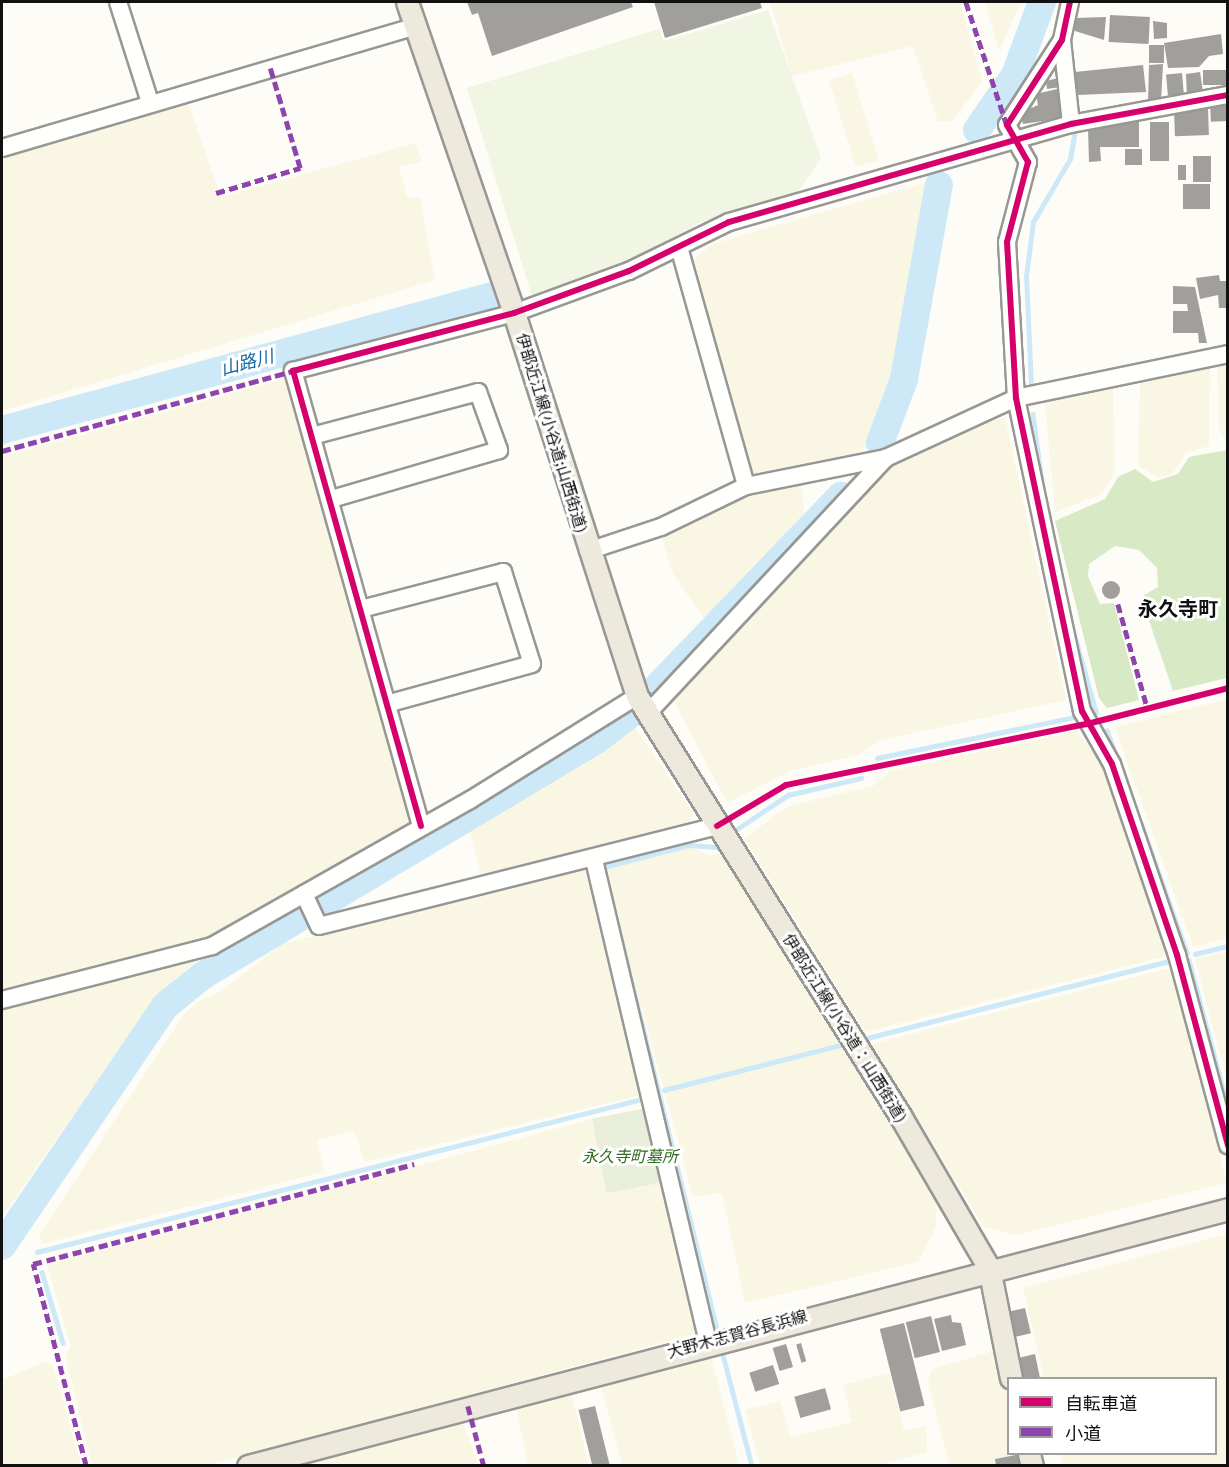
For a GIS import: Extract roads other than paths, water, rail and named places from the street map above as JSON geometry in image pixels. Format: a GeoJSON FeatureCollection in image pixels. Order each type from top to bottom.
{"type":"FeatureCollection","features":[{"type":"Feature","properties":{"kind":"main road","name":"伊部近江線(小谷道;山西街道)"},"geometry":{"type":"LineString","coordinates":[[406,2],[514,313],[588,551],[643,707]]}},
{"type":"Feature","properties":{"kind":"main road","name":"伊部近江線(小谷道：山西街道)"},"geometry":{"type":"LineString","coordinates":[[643,707],[901,1117],[989,1268],[1011,1377]]}},
{"type":"Feature","properties":{"kind":"main road","name":"大野木志賀谷長浜線"},"geometry":{"type":"LineString","coordinates":[[248,1466],[708,1341],[1227,1209]]}},
{"type":"Feature","properties":{"kind":"street"},"geometry":{"type":"LineString","coordinates":[[118,2],[150,102]]}},
{"type":"Feature","properties":{"kind":"street"},"geometry":{"type":"LineString","coordinates":[[1070,2],[1062,40],[1071,124]]}},
{"type":"Feature","properties":{"kind":"street"},"geometry":{"type":"LineString","coordinates":[[2,148],[150,102],[414,27]]}},
{"type":"Feature","properties":{"kind":"street"},"geometry":{"type":"LineString","coordinates":[[1062,40],[1007,125],[1028,162],[1007,242],[1006,289],[1016,398],[1084,715],[1112,764],[1173,944],[1227,1145]]}},
{"type":"Feature","properties":{"kind":"street"},"geometry":{"type":"LineString","coordinates":[[421,826],[331,499],[293,371],[514,313],[679,247],[729,222],[1071,124],[1227,95]]}},
{"type":"Feature","properties":{"kind":"street"},"geometry":{"type":"LineString","coordinates":[[679,247],[746,486]]}},
{"type":"Feature","properties":{"kind":"street"},"geometry":{"type":"LineString","coordinates":[[588,551],[661,527],[746,486],[886,458],[1016,398],[1227,354]]}},
{"type":"Feature","properties":{"kind":"street"},"geometry":{"type":"LineString","coordinates":[[312,436],[478,392],[498,450],[331,499]]}},
{"type":"Feature","properties":{"kind":"street"},"geometry":{"type":"LineString","coordinates":[[2,1000],[212,946],[421,826],[643,707],[886,458]]}},
{"type":"Feature","properties":{"kind":"street"},"geometry":{"type":"LineString","coordinates":[[361,609],[503,572],[532,664],[387,704]]}},
{"type":"Feature","properties":{"kind":"street"},"geometry":{"type":"LineString","coordinates":[[304,894],[319,926],[594,860],[717,826]]}},
{"type":"Feature","properties":{"kind":"street"},"geometry":{"type":"LineString","coordinates":[[594,860],[708,1341]]}},
{"type":"Feature","properties":{"kind":"waterway"},"geometry":{"type":"LineString","coordinates":[[977,130],[1015,75],[1042,2]]}},
{"type":"Feature","properties":{"kind":"waterway"},"geometry":{"type":"LineString","coordinates":[[1031,386],[1026,276],[1033,222],[1070,159],[1075,131]]}},
{"type":"Feature","properties":{"kind":"waterway"},"geometry":{"type":"LineString","coordinates":[[880,443],[904,379],[939,185]]}},
{"type":"Feature","properties":{"kind":"waterway","name":"山路川"},"geometry":{"type":"LineString","coordinates":[[2,430],[492,296]]}},
{"type":"Feature","properties":{"kind":"waterway"},"geometry":{"type":"LineString","coordinates":[[1033,414],[1043,490]]}},
{"type":"Feature","properties":{"kind":"waterway"},"geometry":{"type":"LineString","coordinates":[[2,1246],[165,1006],[202,976],[595,741],[633,712],[841,496]]}},
{"type":"Feature","properties":{"kind":"waterway"},"geometry":{"type":"LineString","coordinates":[[1070,618],[1096,712],[1088,714]]}},
{"type":"Feature","properties":{"kind":"waterway"},"geometry":{"type":"LineString","coordinates":[[877,758],[1080,716]]}},
{"type":"Feature","properties":{"kind":"waterway"},"geometry":{"type":"LineString","coordinates":[[1107,730],[1117,758]]}},
{"type":"Feature","properties":{"kind":"waterway"},"geometry":{"type":"LineString","coordinates":[[731,833],[788,795],[861,778]]}},
{"type":"Feature","properties":{"kind":"waterway"},"geometry":{"type":"LineString","coordinates":[[1141,823],[1187,953]]}},
{"type":"Feature","properties":{"kind":"waterway"},"geometry":{"type":"LineString","coordinates":[[605,873],[604,867],[689,845],[716,847],[722,841]]}},
{"type":"Feature","properties":{"kind":"waterway"},"geometry":{"type":"LineString","coordinates":[[607,881],[717,1329]]}},
{"type":"Feature","properties":{"kind":"waterway"},"geometry":{"type":"LineString","coordinates":[[1195,954],[1228,946]]}},
{"type":"Feature","properties":{"kind":"waterway"},"geometry":{"type":"LineString","coordinates":[[1189,960],[1228,1108]]}},
{"type":"Feature","properties":{"kind":"waterway"},"geometry":{"type":"LineString","coordinates":[[867,1038],[1166,962]]}},
{"type":"Feature","properties":{"kind":"waterway"},"geometry":{"type":"LineString","coordinates":[[664,1090],[844,1044]]}},
{"type":"Feature","properties":{"kind":"waterway"},"geometry":{"type":"LineString","coordinates":[[37,1252],[646,1098]]}},
{"type":"Feature","properties":{"kind":"waterway"},"geometry":{"type":"LineString","coordinates":[[42,1272],[63,1343]]}},
{"type":"Feature","properties":{"kind":"waterway"},"geometry":{"type":"LineString","coordinates":[[721,1347],[752,1466]]}},
{"type":"Feature","properties":{"kind":"district","name":"永久寺町"},"geometry":{"type":"Point","coordinates":[1178,609]}},
{"type":"Feature","properties":{"kind":"park label","name":"永久寺町墓所"},"geometry":{"type":"Point","coordinates":[630,1156]}}]}
